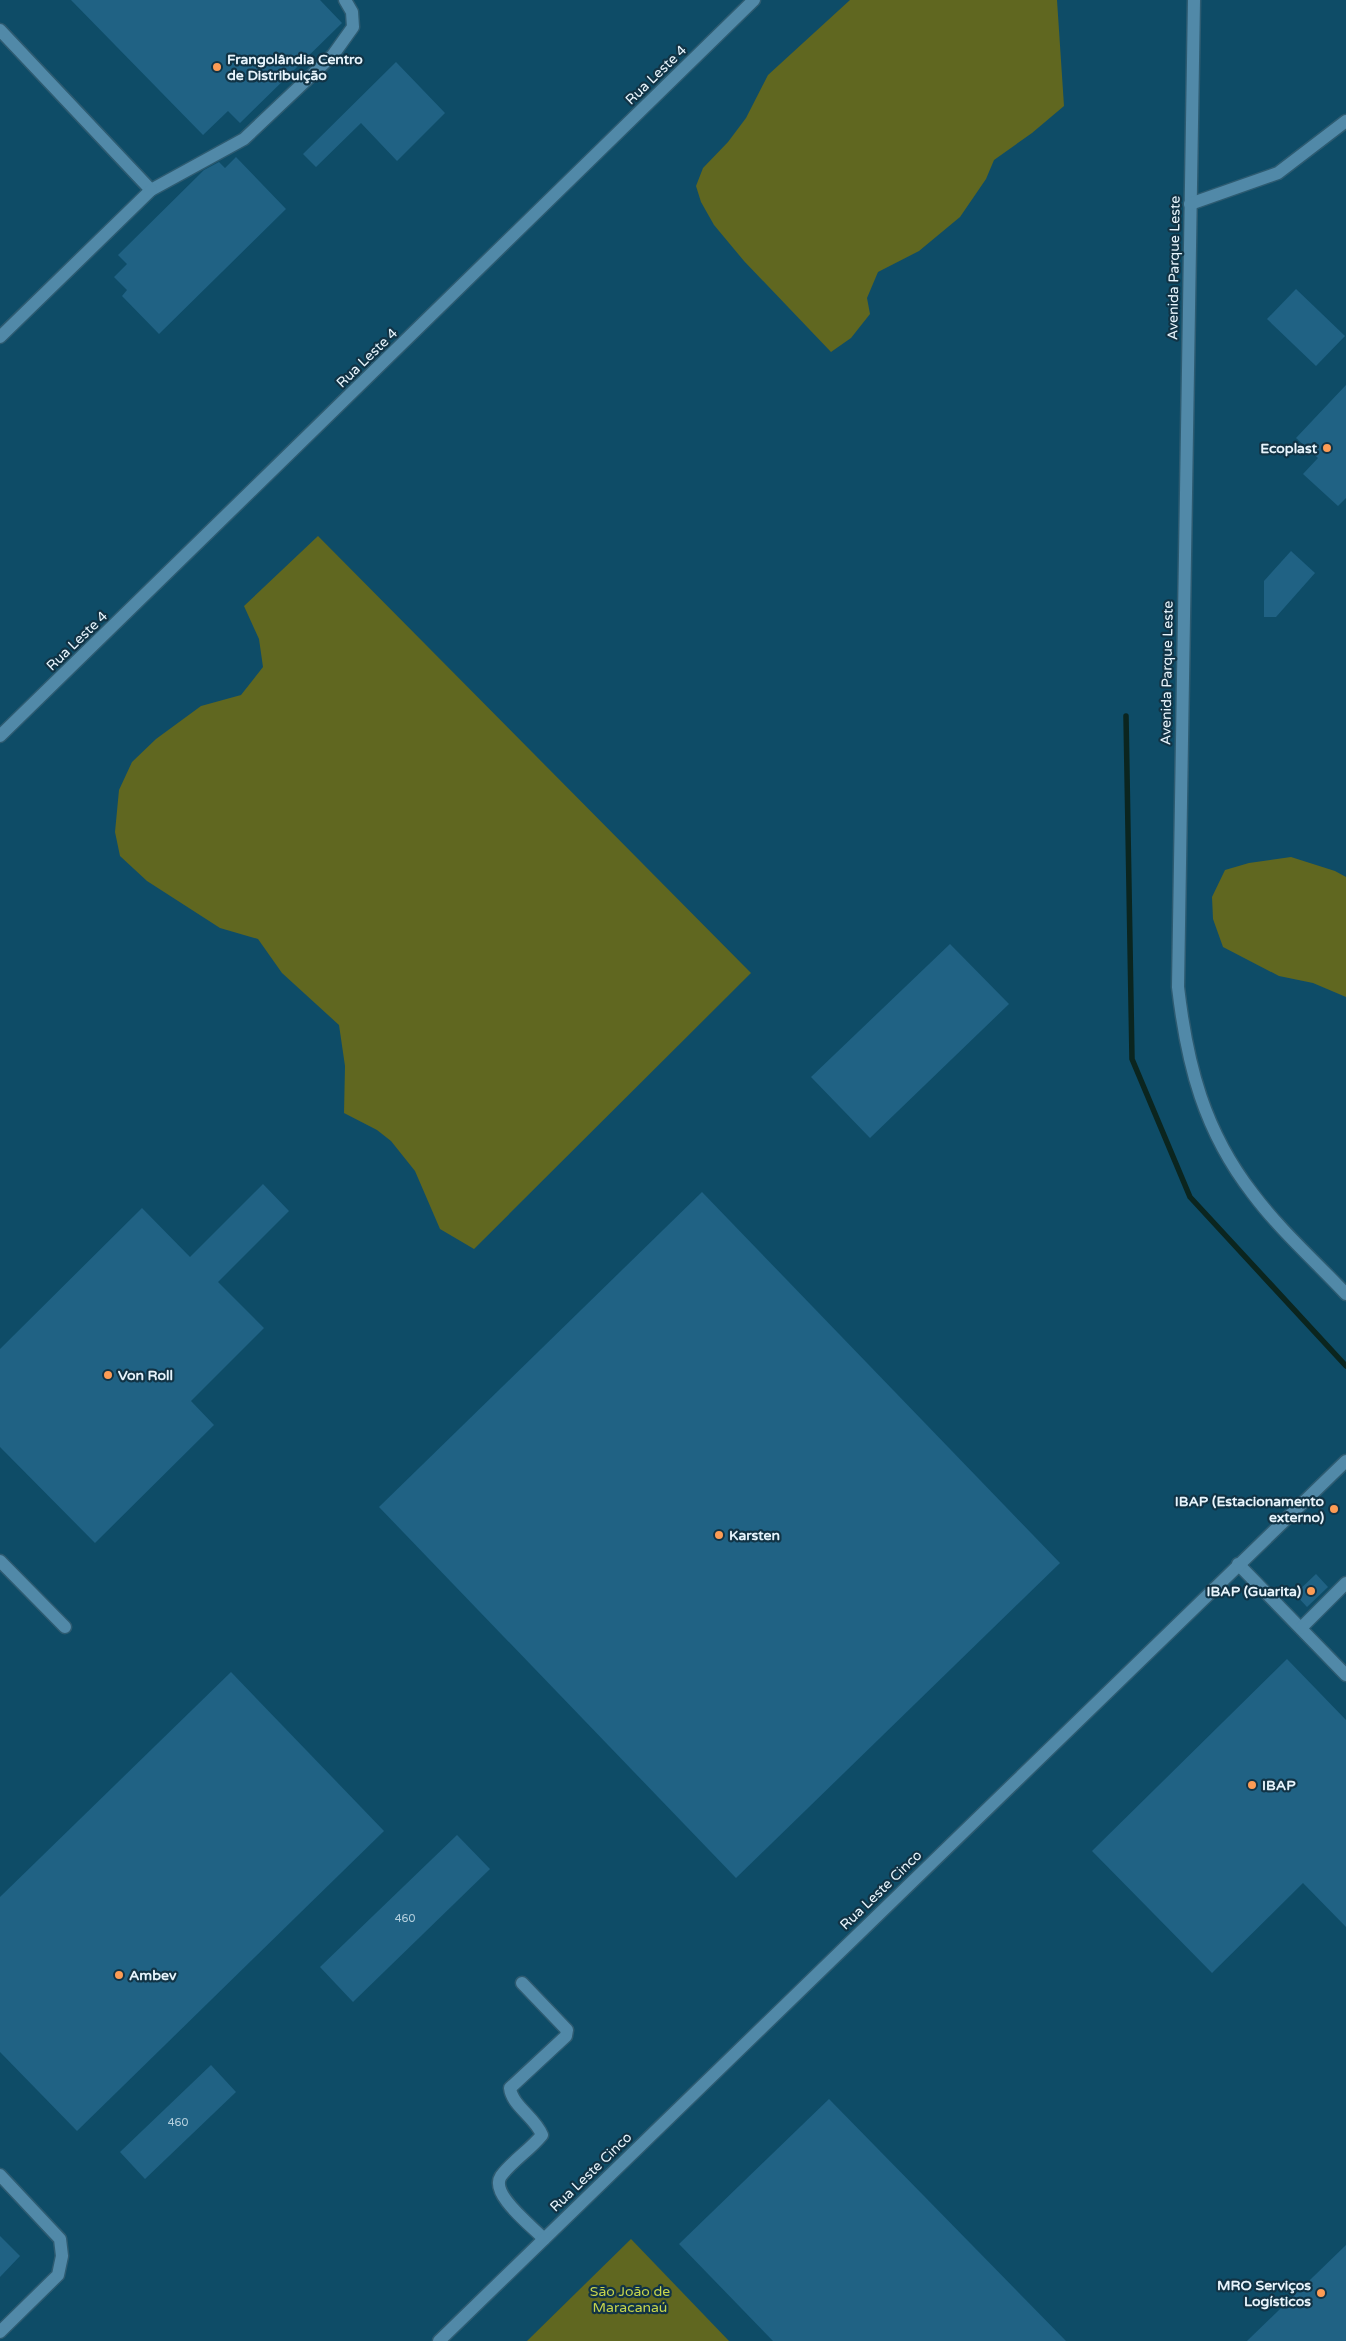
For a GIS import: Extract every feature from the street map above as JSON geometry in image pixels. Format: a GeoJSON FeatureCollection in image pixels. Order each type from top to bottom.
{"type":"FeatureCollection","features":[{"type":"Feature","properties":{"kind":"street"},"geometry":{"type":"LineString","coordinates":[[0,337],[151,190],[244,140],[333,55],[353,26],[352,12],[345,0]]}},
{"type":"Feature","properties":{"kind":"street","name":"Rua Leste 4"},"geometry":{"type":"LineString","coordinates":[[0,736],[754,0]]}},
{"type":"Feature","properties":{"kind":"street","name":"Avenida Parque Leste"},"geometry":{"type":"LineString","coordinates":[[1194,0],[1178,987],[1183,1030],[1192,1074],[1203,1108],[1222,1146],[1268,1214],[1346,1294]]}},
{"type":"Feature","properties":{"kind":"street"},"geometry":{"type":"LineString","coordinates":[[0,30],[151,190]]}},
{"type":"Feature","properties":{"kind":"street"},"geometry":{"type":"LineString","coordinates":[[1190,204],[1278,173],[1346,121]]}},
{"type":"Feature","properties":{"kind":"street","name":"Rua Leste Cinco"},"geometry":{"type":"LineString","coordinates":[[439,2341],[1346,1461]]}},
{"type":"Feature","properties":{"kind":"street"},"geometry":{"type":"LineString","coordinates":[[0,1561],[65,1627]]}},
{"type":"Feature","properties":{"kind":"street"},"geometry":{"type":"LineString","coordinates":[[1238,1564],[1346,1675]]}},
{"type":"Feature","properties":{"kind":"street"},"geometry":{"type":"LineString","coordinates":[[1301,1628],[1346,1583]]}},
{"type":"Feature","properties":{"kind":"street"},"geometry":{"type":"LineString","coordinates":[[522,1983],[567,2030],[566,2036],[510,2088],[511,2095],[538,2126],[542,2134],[500,2177],[498,2188],[503,2198],[544,2238]]}},
{"type":"Feature","properties":{"kind":"street"},"geometry":{"type":"LineString","coordinates":[[0,2176],[60,2239],[62,2256],[58,2274],[0,2332]]}},
{"type":"Feature","properties":{"kind":"shaded area"},"geometry":{"type":"Polygon","coordinates":[[[0,0],[1346,0],[1346,2341],[0,2341],[0,0]]]}},
{"type":"Feature","properties":{"kind":"green space"},"geometry":{"type":"Polygon","coordinates":[[[850,0],[1057,0],[1064,106],[1032,133],[994,160],[986,179],[960,217],[919,251],[878,272],[867,298],[870,314],[851,338],[831,352],[744,261],[714,225],[701,202],[696,186],[703,168],[728,142],[746,118],[768,75],[850,0]]]}},
{"type":"Feature","properties":{"kind":"green space"},"geometry":{"type":"Polygon","coordinates":[[[318,536],[751,973],[474,1249],[440,1229],[415,1171],[391,1141],[377,1130],[344,1113],[345,1066],[339,1025],[282,973],[258,939],[220,928],[147,881],[120,856],[115,832],[119,790],[132,762],[156,739],[201,706],[241,695],[263,667],[259,639],[244,606],[318,536]]]}},
{"type":"Feature","properties":{"kind":"green space"},"geometry":{"type":"Polygon","coordinates":[[[1291,857],[1335,871],[1346,877],[1346,997],[1313,983],[1279,976],[1223,947],[1213,919],[1212,897],[1225,870],[1249,863],[1291,857]]]}},
{"type":"Feature","properties":{"kind":"green space","name":"São João de Maracanaú"},"geometry":{"type":"Polygon","coordinates":[[[631,2239],[729,2341],[527,2341],[631,2239]]]}},
{"type":"Feature","properties":{"kind":"building","name":"Frangolândia Centro de Distribuição"},"geometry":{"type":"Polygon","coordinates":[[[71,0],[320,0],[342,23],[240,123],[228,111],[203,135],[71,0]]]}},
{"type":"Feature","properties":{"kind":"building"},"geometry":{"type":"Polygon","coordinates":[[[396,62],[445,113],[397,161],[361,123],[316,167],[303,154],[396,62]]]}},
{"type":"Feature","properties":{"kind":"building"},"geometry":{"type":"Polygon","coordinates":[[[236,157],[286,209],[159,334],[122,296],[127,290],[114,277],[127,264],[118,255],[204,170],[219,162],[225,168],[236,157]]]}},
{"type":"Feature","properties":{"kind":"building"},"geometry":{"type":"Polygon","coordinates":[[[1296,289],[1345,336],[1316,366],[1267,319],[1296,289]]]}},
{"type":"Feature","properties":{"kind":"building","name":"Ecoplast"},"geometry":{"type":"Polygon","coordinates":[[[1346,385],[1346,498],[1338,506],[1303,474],[1318,458],[1296,438],[1346,385]]]}},
{"type":"Feature","properties":{"kind":"building"},"geometry":{"type":"Polygon","coordinates":[[[1291,551],[1315,573],[1276,617],[1264,617],[1264,581],[1291,551]]]}},
{"type":"Feature","properties":{"kind":"building"},"geometry":{"type":"Polygon","coordinates":[[[950,944],[1009,1004],[870,1138],[811,1077],[950,944]]]}},
{"type":"Feature","properties":{"kind":"building","name":"Von Roll"},"geometry":{"type":"Polygon","coordinates":[[[263,1184],[289,1211],[218,1282],[264,1328],[191,1401],[214,1425],[95,1543],[0,1447],[0,1349],[142,1208],[190,1257],[263,1184]]]}},
{"type":"Feature","properties":{"kind":"building","name":"Karsten"},"geometry":{"type":"Polygon","coordinates":[[[702,1192],[1060,1563],[736,1878],[379,1507],[702,1192]]]}},
{"type":"Feature","properties":{"kind":"building","name":"IBAP (Guarita)"},"geometry":{"type":"Polygon","coordinates":[[[1316,1574],[1328,1587],[1307,1607],[1295,1594],[1316,1574]]]}},
{"type":"Feature","properties":{"kind":"building","name":"IBAP"},"geometry":{"type":"Polygon","coordinates":[[[1287,1659],[1346,1720],[1346,1927],[1303,1883],[1212,1973],[1092,1851],[1287,1659]]]}},
{"type":"Feature","properties":{"kind":"building","name":"Ambev"},"geometry":{"type":"Polygon","coordinates":[[[231,1672],[384,1831],[77,2131],[0,2052],[0,1897],[231,1672]]]}},
{"type":"Feature","properties":{"kind":"building"},"geometry":{"type":"Polygon","coordinates":[[[457,1835],[490,1869],[353,2002],[320,1967],[457,1835]]]}},
{"type":"Feature","properties":{"kind":"building"},"geometry":{"type":"Polygon","coordinates":[[[211,2065],[236,2092],[145,2179],[120,2152],[211,2065]]]}},
{"type":"Feature","properties":{"kind":"building"},"geometry":{"type":"Polygon","coordinates":[[[829,2099],[1066,2341],[773,2341],[679,2244],[829,2099]]]}},
{"type":"Feature","properties":{"kind":"building"},"geometry":{"type":"Polygon","coordinates":[[[0,2236],[20,2256],[0,2277],[0,2236]]]}},
{"type":"Feature","properties":{"kind":"building","name":"MRO Serviços Logísticos"},"geometry":{"type":"Polygon","coordinates":[[[1346,2245],[1346,2341],[1247,2341],[1346,2245]]]}},
{"type":"Feature","properties":{"kind":"waterway"},"geometry":{"type":"LineString","coordinates":[[1126,716],[1132,1059],[1190,1197],[1346,1366]]}},
{"type":"Feature","properties":{"kind":"place","name":"Frangolândia Centro de Distribuição"},"geometry":{"type":"Point","coordinates":[217,67]}},
{"type":"Feature","properties":{"kind":"place","name":"Ecoplast"},"geometry":{"type":"Point","coordinates":[1327,448]}},
{"type":"Feature","properties":{"kind":"place","name":"Von Roll"},"geometry":{"type":"Point","coordinates":[108,1375]}},
{"type":"Feature","properties":{"kind":"place","name":"IBAP (Estacionamento externo)"},"geometry":{"type":"Point","coordinates":[1334,1509]}},
{"type":"Feature","properties":{"kind":"place","name":"Karsten"},"geometry":{"type":"Point","coordinates":[719,1535]}},
{"type":"Feature","properties":{"kind":"place","name":"IBAP (Guarita)"},"geometry":{"type":"Point","coordinates":[1311,1591]}},
{"type":"Feature","properties":{"kind":"place","name":"IBAP"},"geometry":{"type":"Point","coordinates":[1252,1785]}},
{"type":"Feature","properties":{"kind":"place","name":"Ambev"},"geometry":{"type":"Point","coordinates":[119,1975]}},
{"type":"Feature","properties":{"kind":"place","name":"MRO Serviços Logísticos"},"geometry":{"type":"Point","coordinates":[1321,2293]}}]}
